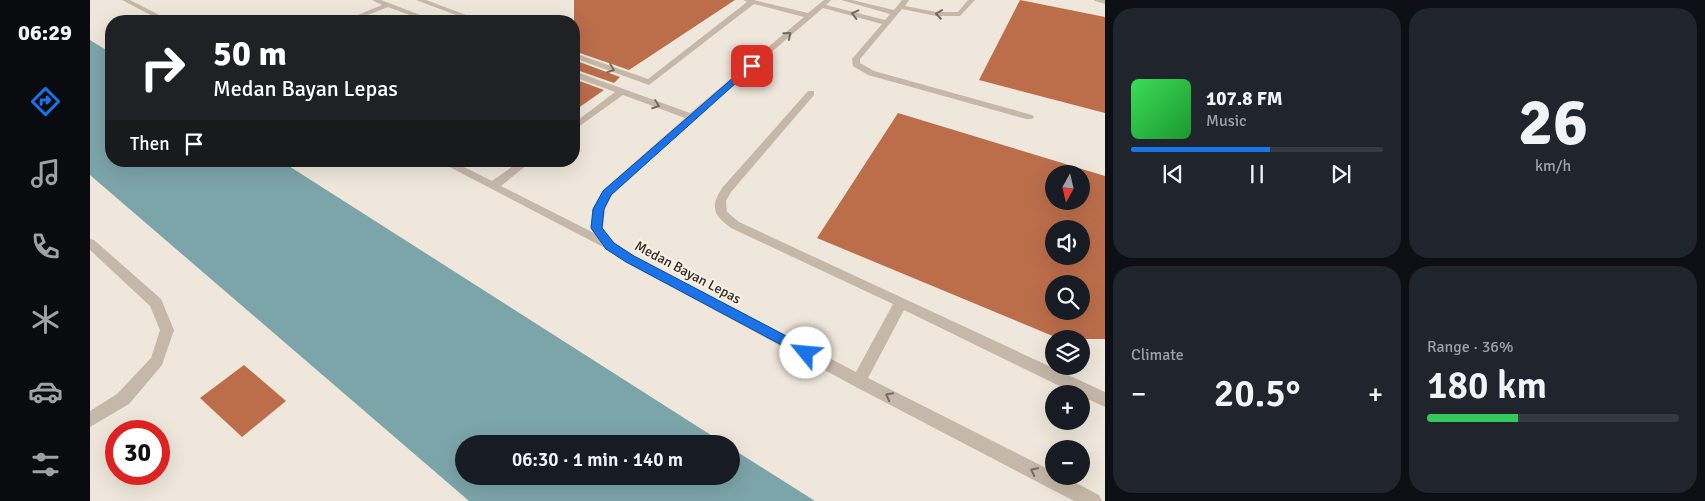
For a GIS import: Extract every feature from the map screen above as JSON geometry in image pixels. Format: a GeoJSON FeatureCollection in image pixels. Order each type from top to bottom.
{"type":"FeatureCollection","features":[{"type":"Feature","properties":{"kind":"street"},"geometry":{"type":"LineString","coordinates":[[125,0],[154,15]]}},
{"type":"Feature","properties":{"kind":"street"},"geometry":{"type":"LineString","coordinates":[[375,0],[416,15]]}},
{"type":"Feature","properties":{"kind":"street"},"geometry":{"type":"LineString","coordinates":[[419,0],[461,15]]}},
{"type":"Feature","properties":{"kind":"street"},"geometry":{"type":"LineString","coordinates":[[844,0],[901,7],[950,16],[960,14],[972,0]]}},
{"type":"Feature","properties":{"kind":"street"},"geometry":{"type":"LineString","coordinates":[[1097,0],[1105,2]]}},
{"type":"Feature","properties":{"kind":"street"},"geometry":{"type":"LineString","coordinates":[[580,57],[649,82],[749,1],[810,16]]}},
{"type":"Feature","properties":{"kind":"street"},"geometry":{"type":"LineString","coordinates":[[825,3],[888,23]]}},
{"type":"Feature","properties":{"kind":"street","name":"Medan Bayan Lepas"},"geometry":{"type":"LineString","coordinates":[[825,3],[691,117],[607,193],[598,209],[597,228],[610,246],[630,259],[859,381],[1093,501]]}},
{"type":"Feature","properties":{"kind":"street"},"geometry":{"type":"LineString","coordinates":[[363,15],[388,5]]}},
{"type":"Feature","properties":{"kind":"street"},"geometry":{"type":"LineString","coordinates":[[901,7],[856,59],[856,64],[860,68],[1029,117]]}},
{"type":"Feature","properties":{"kind":"street"},"geometry":{"type":"LineString","coordinates":[[580,76],[691,117]]}},
{"type":"Feature","properties":{"kind":"street"},"geometry":{"type":"LineString","coordinates":[[580,123],[622,92]]}},
{"type":"Feature","properties":{"kind":"street"},"geometry":{"type":"LineString","coordinates":[[811,93],[726,190],[720,199],[719,208],[723,217],[735,225],[1105,400]]}},
{"type":"Feature","properties":{"kind":"street"},"geometry":{"type":"LineString","coordinates":[[455,167],[610,246]]}},
{"type":"Feature","properties":{"kind":"street"},"geometry":{"type":"LineString","coordinates":[[493,186],[519,167]]}},
{"type":"Feature","properties":{"kind":"street"},"geometry":{"type":"LineString","coordinates":[[90,244],[156,302],[167,330],[157,361],[123,399],[90,420]]}},
{"type":"Feature","properties":{"kind":"street"},"geometry":{"type":"LineString","coordinates":[[859,381],[901,302]]}},
{"type":"Feature","properties":{"kind":"water"},"geometry":{"type":"Polygon","coordinates":[[[90,40],[105,49],[105,167],[290,167],[711,435],[455,435],[455,485],[740,485],[740,454],[815,501],[469,501],[90,175],[90,40]]]}},
{"type":"Feature","properties":{"kind":"building"},"geometry":{"type":"Polygon","coordinates":[[[574,0],[735,0],[629,70],[580,53],[580,15],[574,15],[574,0]]]}},
{"type":"Feature","properties":{"kind":"building"},"geometry":{"type":"Polygon","coordinates":[[[1020,0],[1105,17],[1105,113],[979,80],[1020,0]]]}},
{"type":"Feature","properties":{"kind":"building"},"geometry":{"type":"Polygon","coordinates":[[[580,62],[620,77],[614,83],[580,71],[580,62]]]}},
{"type":"Feature","properties":{"kind":"building"},"geometry":{"type":"Polygon","coordinates":[[[580,81],[604,90],[580,107],[580,81]]]}},
{"type":"Feature","properties":{"kind":"building"},"geometry":{"type":"Polygon","coordinates":[[[898,113],[1069,165],[1045,165],[1045,210],[1090,210],[1090,171],[1105,176],[1105,339],[1090,339],[1090,330],[1045,330],[1045,333],[817,238],[898,113]]]}},
{"type":"Feature","properties":{"kind":"building"},"geometry":{"type":"Polygon","coordinates":[[[244,365],[286,401],[242,437],[200,398],[244,365]]]}},
{"type":"Feature","properties":{"kind":"route"},"geometry":{"type":"LineString","coordinates":[[752,66],[708,102],[607,193],[598,209],[597,228],[610,246],[630,259],[806,353]]}}]}
